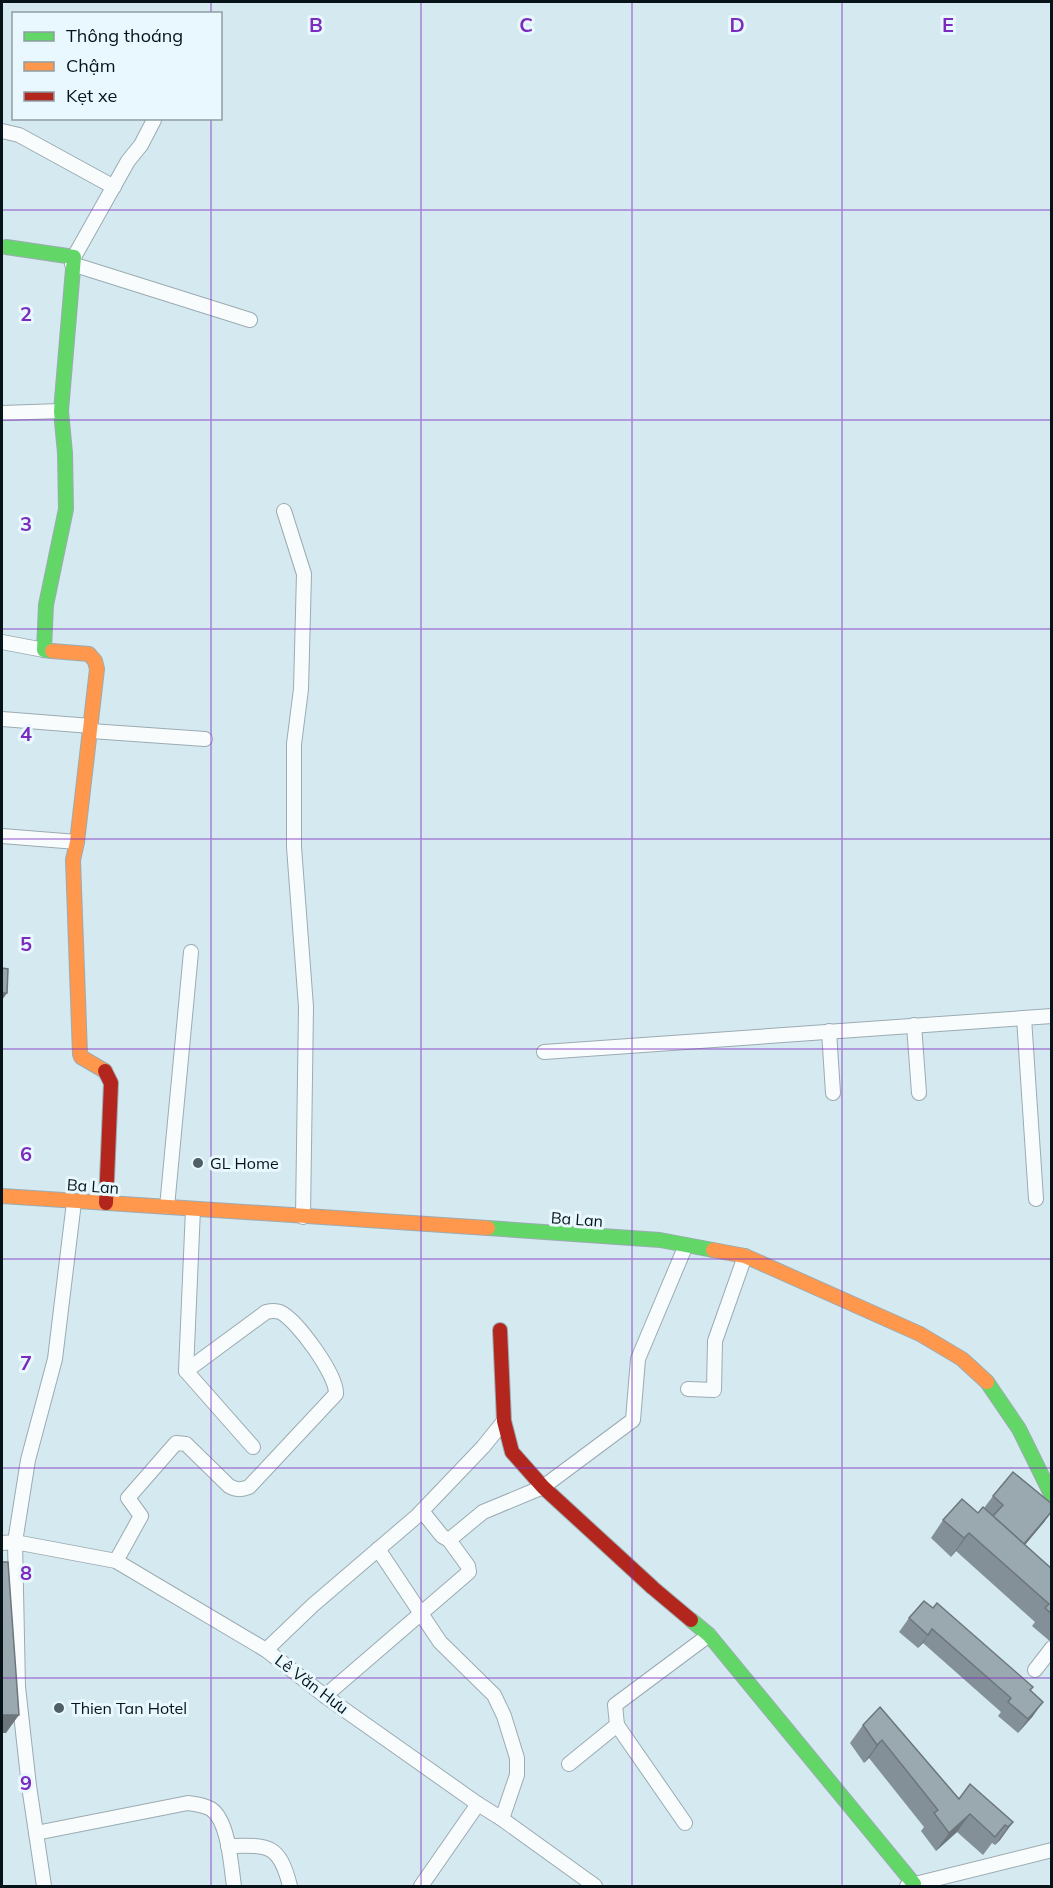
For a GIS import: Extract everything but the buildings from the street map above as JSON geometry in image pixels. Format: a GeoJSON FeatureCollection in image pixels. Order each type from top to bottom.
{"type":"FeatureCollection","features":[{"type":"Feature","properties":{"kind":"street"},"geometry":{"type":"LineString","coordinates":[[44,650],[46,605],[66,509],[65,453],[61,411],[73,261],[154,120]]}},
{"type":"Feature","properties":{"kind":"street"},"geometry":{"type":"LineString","coordinates":[[2,131],[19,135],[114,187]]}},
{"type":"Feature","properties":{"kind":"street"},"geometry":{"type":"LineString","coordinates":[[6,247],[73,261],[250,320]]}},
{"type":"Feature","properties":{"kind":"street"},"geometry":{"type":"LineString","coordinates":[[2,413],[61,411]]}},
{"type":"Feature","properties":{"kind":"street"},"geometry":{"type":"LineString","coordinates":[[284,511],[304,574],[301,689],[294,744],[294,847],[306,1007],[303,1217]]}},
{"type":"Feature","properties":{"kind":"street"},"geometry":{"type":"LineString","coordinates":[[2,642],[44,650],[89,654],[95,661],[97,669],[73,860],[80,1054],[81,1057],[104,1069],[111,1083],[106,1203]]}},
{"type":"Feature","properties":{"kind":"street"},"geometry":{"type":"LineString","coordinates":[[2,719],[205,739]]}},
{"type":"Feature","properties":{"kind":"street"},"geometry":{"type":"LineString","coordinates":[[2,836],[77,842]]}},
{"type":"Feature","properties":{"kind":"street"},"geometry":{"type":"LineString","coordinates":[[167,1207],[191,952]]}},
{"type":"Feature","properties":{"kind":"street"},"geometry":{"type":"LineString","coordinates":[[544,1052],[1052,1016]]}},
{"type":"Feature","properties":{"kind":"street"},"geometry":{"type":"LineString","coordinates":[[1024,1018],[1036,1199]]}},
{"type":"Feature","properties":{"kind":"street"},"geometry":{"type":"LineString","coordinates":[[914,1025],[919,1093]]}},
{"type":"Feature","properties":{"kind":"street"},"geometry":{"type":"LineString","coordinates":[[829,1031],[833,1093]]}},
{"type":"Feature","properties":{"kind":"street","name":"Ba Lan"},"geometry":{"type":"LineString","coordinates":[[2,1196],[660,1240],[746,1256],[920,1334],[947,1348],[975,1369],[994,1391],[1013,1419],[1052,1496]]}},
{"type":"Feature","properties":{"kind":"street"},"geometry":{"type":"LineString","coordinates":[[44,1887],[18,1687],[8,1543],[55,1359],[74,1202]]}},
{"type":"Feature","properties":{"kind":"street"},"geometry":{"type":"LineString","coordinates":[[193,1209],[186,1371],[253,1447]]}},
{"type":"Feature","properties":{"kind":"street"},"geometry":{"type":"LineString","coordinates":[[449,1540],[483,1512],[543,1486],[633,1420],[638,1359],[686,1245]]}},
{"type":"Feature","properties":{"kind":"street"},"geometry":{"type":"LineString","coordinates":[[688,1389],[714,1390],[715,1341],[746,1256]]}},
{"type":"Feature","properties":{"kind":"street"},"geometry":{"type":"LineString","coordinates":[[116,1561],[141,1516],[128,1498],[176,1443],[186,1444],[229,1486],[244,1489],[249,1487],[336,1394],[336,1384],[308,1338],[276,1311],[266,1312],[186,1371]]}},
{"type":"Feature","properties":{"kind":"street"},"geometry":{"type":"LineString","coordinates":[[500,1330],[504,1421],[512,1452],[543,1486],[653,1588],[710,1635],[910,1885],[956,1881],[1052,1850]]}},
{"type":"Feature","properties":{"kind":"street"},"geometry":{"type":"LineString","coordinates":[[266,1650],[306,1611],[422,1511],[483,1447],[504,1421]]}},
{"type":"Feature","properties":{"kind":"street"},"geometry":{"type":"LineString","coordinates":[[325,1696],[469,1572],[468,1566],[449,1540],[442,1536],[422,1511]]}},
{"type":"Feature","properties":{"kind":"street","name":"Lê Văn Hưu"},"geometry":{"type":"LineString","coordinates":[[8,1543],[116,1561],[266,1650],[325,1696],[502,1819],[595,1887]]}},
{"type":"Feature","properties":{"kind":"street"},"geometry":{"type":"LineString","coordinates":[[378,1549],[440,1642],[494,1695],[511,1735],[517,1758],[517,1775],[502,1819]]}},
{"type":"Feature","properties":{"kind":"street"},"geometry":{"type":"LineString","coordinates":[[685,1823],[617,1725],[615,1705],[710,1635]]}},
{"type":"Feature","properties":{"kind":"street"},"geometry":{"type":"LineString","coordinates":[[1035,1670],[1052,1648]]}},
{"type":"Feature","properties":{"kind":"street"},"geometry":{"type":"LineString","coordinates":[[569,1764],[617,1725]]}},
{"type":"Feature","properties":{"kind":"street"},"geometry":{"type":"LineString","coordinates":[[36,1833],[188,1803],[214,1811],[224,1827],[234,1887]]}},
{"type":"Feature","properties":{"kind":"street"},"geometry":{"type":"LineString","coordinates":[[421,1887],[478,1804]]}},
{"type":"Feature","properties":{"kind":"street"},"geometry":{"type":"LineString","coordinates":[[228,1846],[260,1845],[275,1852],[285,1867],[290,1887]]}},
{"type":"Feature","properties":{"kind":"traffic: fast"},"geometry":{"type":"LineString","coordinates":[[6,247],[74,257],[61,411],[65,453],[66,509],[46,605],[44,650],[52,651]]}},
{"type":"Feature","properties":{"kind":"traffic: fast"},"geometry":{"type":"LineString","coordinates":[[488,1228],[660,1240],[713,1250]]}},
{"type":"Feature","properties":{"kind":"traffic: fast"},"geometry":{"type":"LineString","coordinates":[[987,1382],[1019,1429],[1052,1496]]}},
{"type":"Feature","properties":{"kind":"traffic: fast"},"geometry":{"type":"LineString","coordinates":[[691,1620],[709,1635],[914,1884]]}},
{"type":"Feature","properties":{"kind":"traffic: slow"},"geometry":{"type":"LineString","coordinates":[[52,651],[89,654],[95,661],[97,669],[73,860],[80,1054],[81,1057],[105,1071]]}},
{"type":"Feature","properties":{"kind":"traffic: slow"},"geometry":{"type":"LineString","coordinates":[[2,1196],[488,1228]]}},
{"type":"Feature","properties":{"kind":"traffic: slow"},"geometry":{"type":"LineString","coordinates":[[713,1250],[745,1256],[920,1334],[962,1359],[987,1382]]}},
{"type":"Feature","properties":{"kind":"traffic: jam"},"geometry":{"type":"LineString","coordinates":[[105,1071],[111,1083],[106,1203]]}},
{"type":"Feature","properties":{"kind":"traffic: jam"},"geometry":{"type":"LineString","coordinates":[[500,1330],[504,1421],[512,1452],[543,1487],[691,1620]]}},
{"type":"Feature","properties":{"kind":"place","name":"GL Home"},"geometry":{"type":"Point","coordinates":[198,1163]}},
{"type":"Feature","properties":{"kind":"place","name":"Thien Tan Hotel"},"geometry":{"type":"Point","coordinates":[59,1708]}}]}
